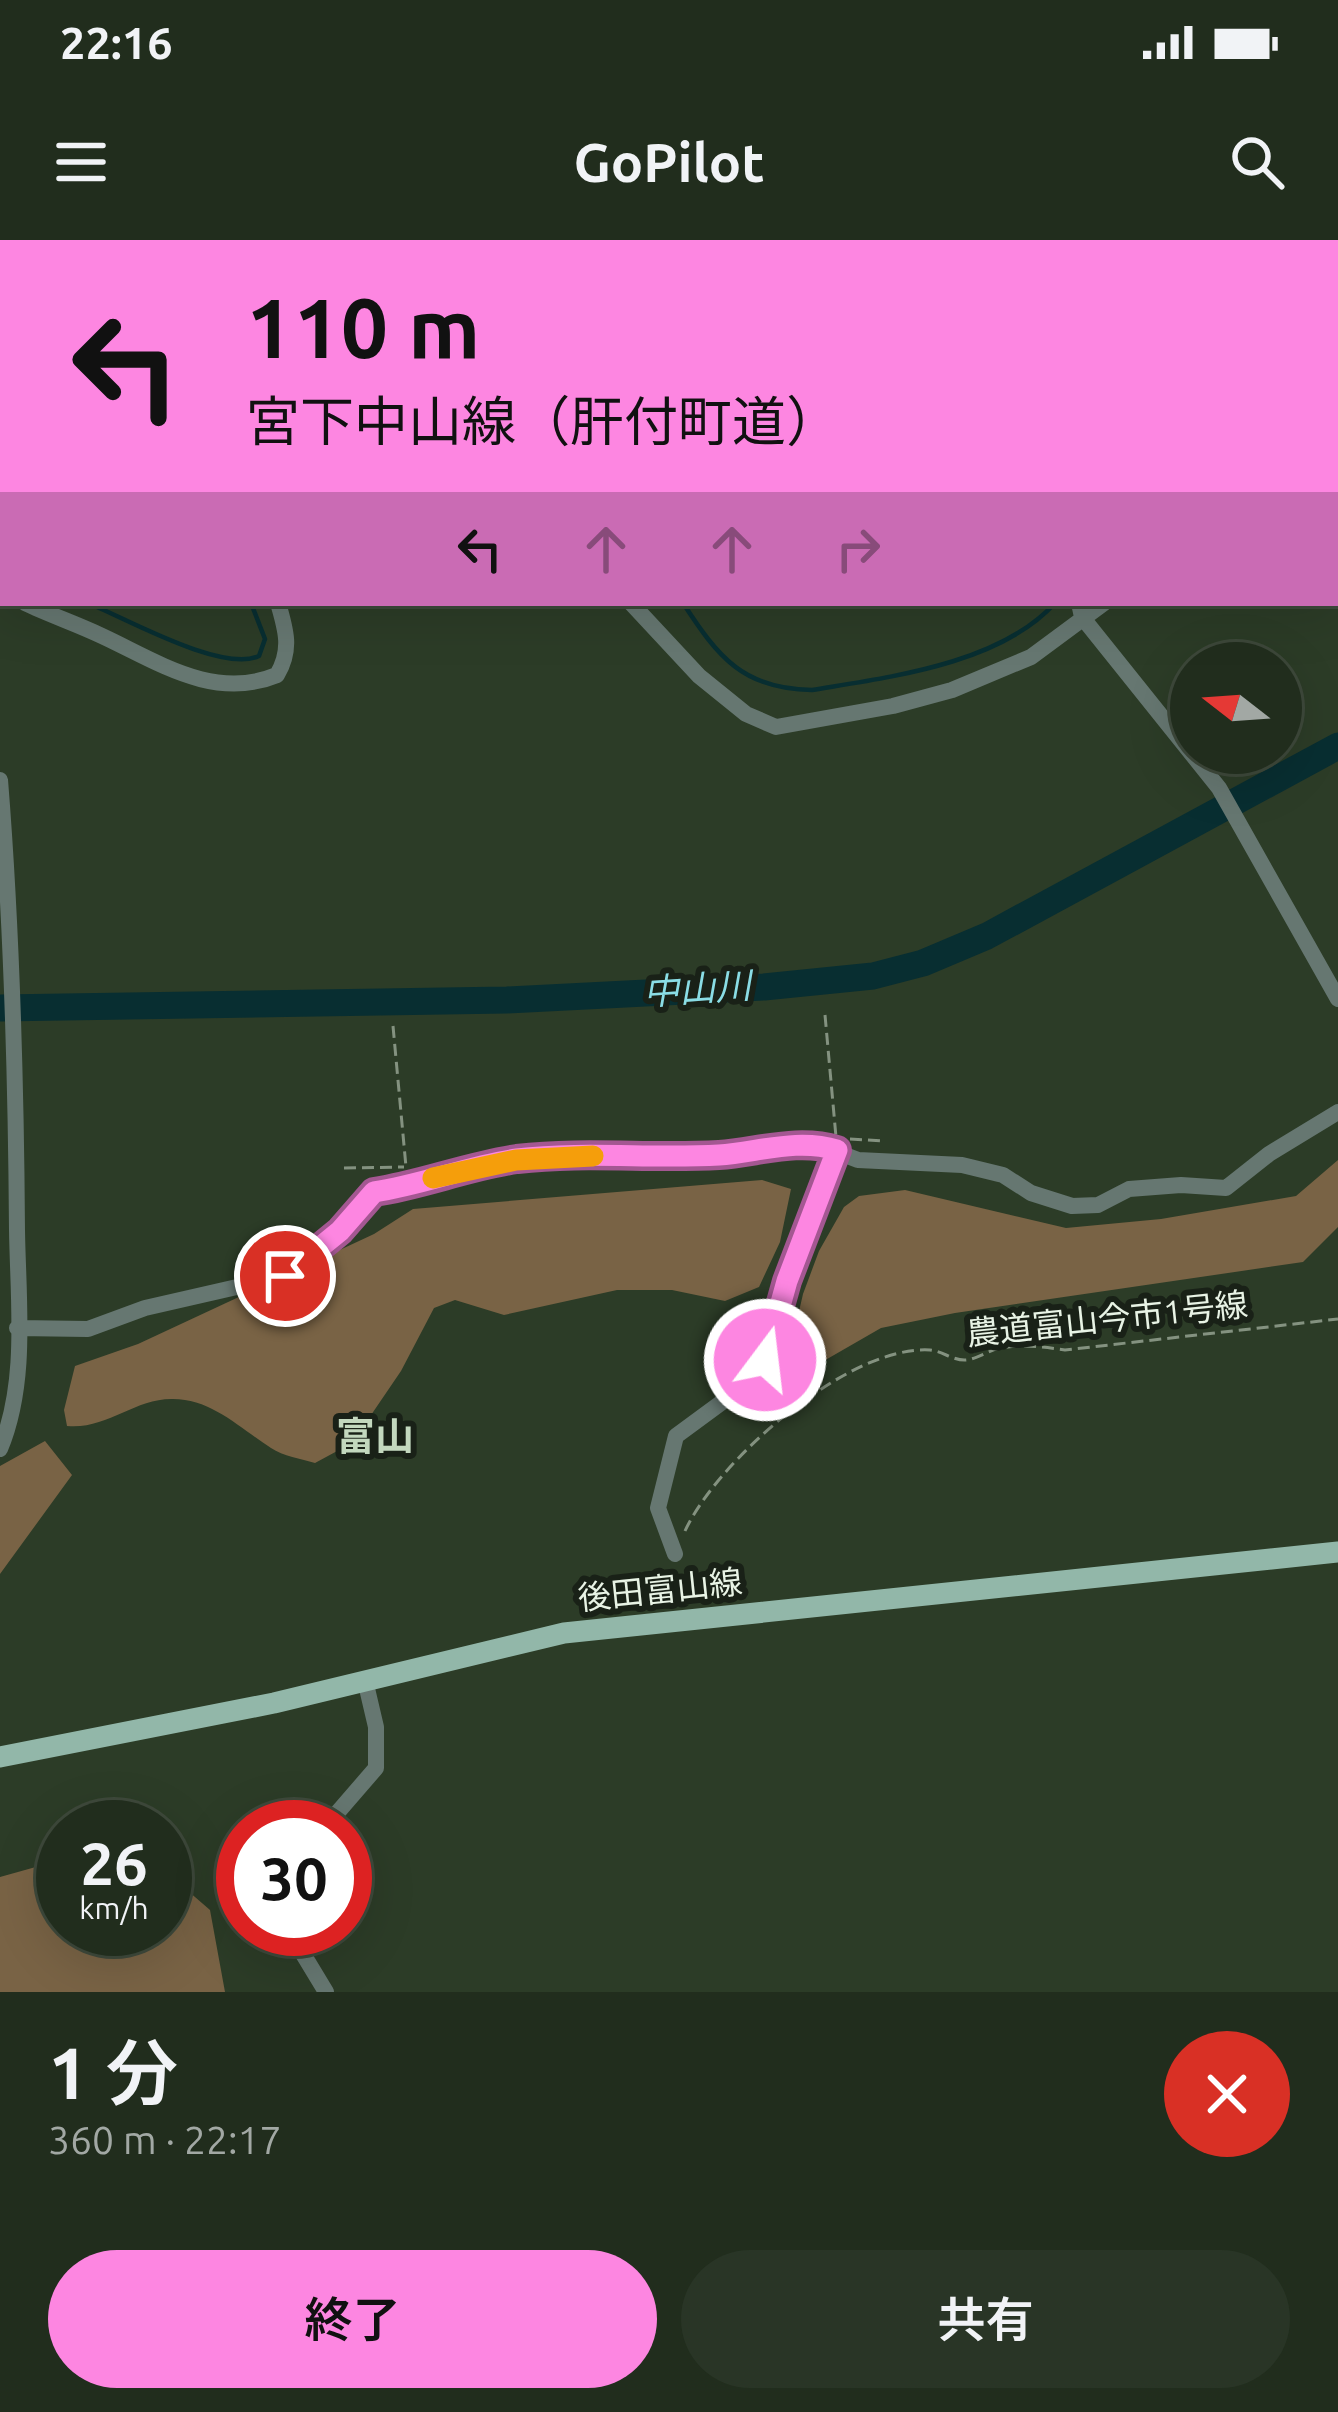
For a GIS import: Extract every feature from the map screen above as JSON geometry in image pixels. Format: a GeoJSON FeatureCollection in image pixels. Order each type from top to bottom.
{"type":"FeatureCollection","features":[{"type":"Feature","properties":{"kind":"main road","name":"後田富山線"},"geometry":{"type":"LineString","coordinates":[[0,1756],[274,1703],[564,1633],[1338,1552]]}},
{"type":"Feature","properties":{"kind":"street"},"geometry":{"type":"LineString","coordinates":[[31,606],[163,668],[211,682],[246,685],[278,675],[285,662],[286,628],[279,606]]}},
{"type":"Feature","properties":{"kind":"street"},"geometry":{"type":"LineString","coordinates":[[634,606],[699,676],[746,714],[776,728],[952,690],[1031,657],[1081,610],[1219,788],[1338,999]]}},
{"type":"Feature","properties":{"kind":"street"},"geometry":{"type":"LineString","coordinates":[[0,780],[16,1021],[12,1313],[17,1378],[10,1425],[0,1449]]}},
{"type":"Feature","properties":{"kind":"street"},"geometry":{"type":"LineString","coordinates":[[12,1313],[88,1329],[145,1308],[285,1276],[340,1231],[374,1192],[516,1160],[724,1154],[836,1144],[858,1160],[962,1165],[1003,1175],[1030,1193],[1072,1206],[1098,1205],[1129,1189],[1226,1188],[1269,1154],[1338,1112]]}},
{"type":"Feature","properties":{"kind":"street"},"geometry":{"type":"LineString","coordinates":[[675,1554],[658,1508],[676,1436],[748,1382],[765,1360],[787,1281],[836,1144]]}},
{"type":"Feature","properties":{"kind":"street"},"geometry":{"type":"LineString","coordinates":[[349,1800],[376,1768],[376,1727],[365,1680]]}},
{"type":"Feature","properties":{"kind":"street"},"geometry":{"type":"LineString","coordinates":[[304,1956],[326,1992]]}},
{"type":"Feature","properties":{"kind":"path"},"geometry":{"type":"LineString","coordinates":[[825,1016],[836,1144],[883,1141]]}},
{"type":"Feature","properties":{"kind":"path"},"geometry":{"type":"LineString","coordinates":[[344,1168],[406,1167],[393,1026]]}},
{"type":"Feature","properties":{"kind":"path","name":"農道富山今市1号線"},"geometry":{"type":"LineString","coordinates":[[672,1621],[675,1554],[694,1512],[776,1420],[873,1361],[930,1350],[964,1360],[997,1348],[1029,1345],[1065,1350],[1338,1319]]}},
{"type":"Feature","properties":{"kind":"shaded area"},"geometry":{"type":"Polygon","coordinates":[[[1338,1160],[1338,1227],[1303,1262],[881,1328],[782,1385],[803,1294],[819,1251],[844,1207],[859,1196],[905,1190],[1066,1228],[1161,1219],[1296,1196],[1338,1160]]]}},
{"type":"Feature","properties":{"kind":"shaded area"},"geometry":{"type":"Polygon","coordinates":[[[762,1180],[791,1189],[780,1242],[759,1287],[725,1301],[672,1290],[617,1290],[504,1315],[455,1300],[434,1308],[401,1371],[352,1443],[315,1463],[276,1451],[225,1416],[187,1400],[159,1400],[95,1423],[67,1426],[64,1410],[75,1366],[138,1344],[374,1234],[413,1209],[762,1180]]]}},
{"type":"Feature","properties":{"kind":"shaded area"},"geometry":{"type":"Polygon","coordinates":[[[45,1441],[72,1475],[0,1574],[0,1466],[45,1441]]]}},
{"type":"Feature","properties":{"kind":"shaded area"},"geometry":{"type":"Polygon","coordinates":[[[36,1867],[36,1956],[192,1956],[192,1894],[210,1910],[225,1992],[0,1992],[0,1877],[36,1867]]]}},
{"type":"Feature","properties":{"kind":"waterway"},"geometry":{"type":"LineString","coordinates":[[95,606],[199,651],[243,659],[259,656],[265,639],[252,606]]}},
{"type":"Feature","properties":{"kind":"waterway"},"geometry":{"type":"LineString","coordinates":[[685,606],[721,654],[750,676],[768,684],[812,690],[909,673],[975,654],[1032,624],[1052,606]]}},
{"type":"Feature","properties":{"kind":"waterway","name":"中山川"},"geometry":{"type":"LineString","coordinates":[[0,1008],[507,1000],[764,987],[873,976],[923,963],[987,936],[1338,746]]}},
{"type":"Feature","properties":{"kind":"slow traffic"},"geometry":{"type":"LineString","coordinates":[[433,1178],[516,1160],[593,1156]]}},
{"type":"Feature","properties":{"kind":"district","name":"富山"},"geometry":{"type":"Point","coordinates":[375,1435]}},
{"type":"Feature","properties":{"kind":"route"},"geometry":{"type":"LineString","coordinates":[[285,1276],[340,1231],[374,1192],[408,1187],[450,1172],[563,1156],[724,1154],[816,1144],[837,1150],[787,1281],[765,1360]]}}]}
